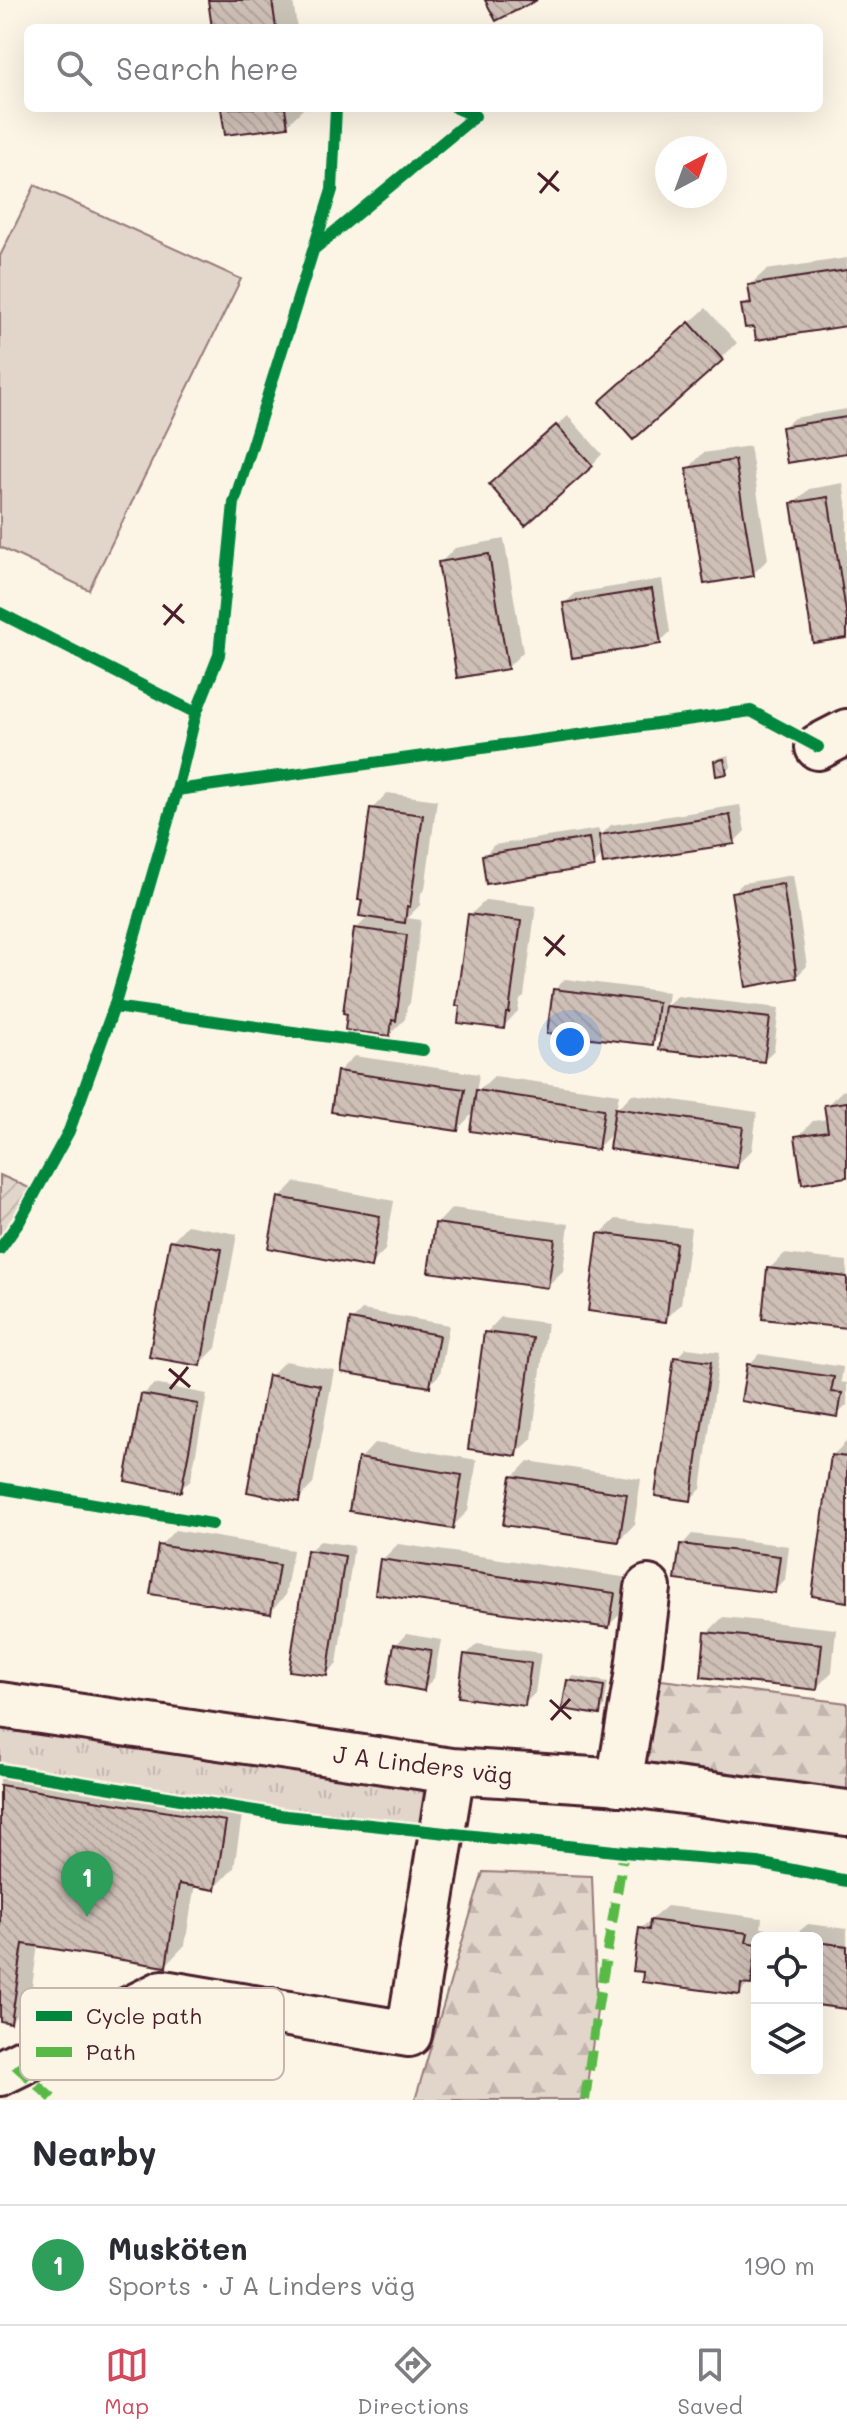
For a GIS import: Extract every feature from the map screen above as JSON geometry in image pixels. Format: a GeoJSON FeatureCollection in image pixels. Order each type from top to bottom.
{"type":"FeatureCollection","features":[{"type":"Feature","properties":{"kind":"street"},"geometry":{"type":"LineString","coordinates":[[619,1783],[648,1588]]}},
{"type":"Feature","properties":{"kind":"street","name":"J A Linders väg"},"geometry":{"type":"LineString","coordinates":[[0,1705],[452,1771],[619,1783],[847,1813]]}},
{"type":"Feature","properties":{"kind":"street"},"geometry":{"type":"LineString","coordinates":[[284,2013],[409,2034],[452,1771]]}},
{"type":"Feature","properties":{"kind":"street"},"geometry":{"type":"LineString","coordinates":[[0,2073],[20,2063]]}},
{"type":"Feature","properties":{"kind":"green space"},"geometry":{"type":"Polygon","coordinates":[[[35,185],[241,279],[89,590],[0,547],[0,256],[35,185]]]}},
{"type":"Feature","properties":{"kind":"green space"},"geometry":{"type":"Polygon","coordinates":[[[0,1175],[36,1191],[0,1249],[0,1175]]]}},
{"type":"Feature","properties":{"kind":"green space"},"geometry":{"type":"Polygon","coordinates":[[[637,1677],[847,1703],[847,1813],[619,1783],[637,1677]]]}},
{"type":"Feature","properties":{"kind":"green space"},"geometry":{"type":"Polygon","coordinates":[[[0,1706],[452,1771],[441,1832],[286,1816],[0,1770],[0,1706]]]}},
{"type":"Feature","properties":{"kind":"green space"},"geometry":{"type":"Polygon","coordinates":[[[483,1872],[592,1876],[597,2011],[585,2100],[415,2100],[483,1872]]]}},
{"type":"Feature","properties":{"kind":"building"},"geometry":{"type":"Polygon","coordinates":[[[208,0],[272,0],[275,24],[211,24],[208,0]]]}},
{"type":"Feature","properties":{"kind":"building"},"geometry":{"type":"Polygon","coordinates":[[[485,0],[537,0],[496,21],[485,0]]]}},
{"type":"Feature","properties":{"kind":"building"},"geometry":{"type":"Polygon","coordinates":[[[222,112],[286,112],[288,127],[225,135],[222,112]]]}},
{"type":"Feature","properties":{"kind":"building"},"geometry":{"type":"Polygon","coordinates":[[[847,270],[847,326],[756,340],[754,327],[745,328],[741,305],[751,304],[748,285],[847,270]]]}},
{"type":"Feature","properties":{"kind":"building"},"geometry":{"type":"Polygon","coordinates":[[[689,322],[723,360],[633,440],[599,402],[689,322]]]}},
{"type":"Feature","properties":{"kind":"building"},"geometry":{"type":"Polygon","coordinates":[[[847,417],[847,453],[787,463],[781,427],[847,417]]]}},
{"type":"Feature","properties":{"kind":"building"},"geometry":{"type":"Polygon","coordinates":[[[556,425],[593,466],[525,526],[489,484],[556,425]]]}},
{"type":"Feature","properties":{"kind":"building"},"geometry":{"type":"Polygon","coordinates":[[[735,460],[754,576],[704,584],[686,468],[735,460]]]}},
{"type":"Feature","properties":{"kind":"building"},"geometry":{"type":"Polygon","coordinates":[[[828,497],[847,618],[847,638],[813,643],[791,503],[828,497]]]}},
{"type":"Feature","properties":{"kind":"building"},"geometry":{"type":"Polygon","coordinates":[[[489,554],[508,669],[457,678],[438,562],[489,554]]]}},
{"type":"Feature","properties":{"kind":"building"},"geometry":{"type":"Polygon","coordinates":[[[652,589],[661,644],[572,658],[563,603],[652,589]]]}},
{"type":"Feature","properties":{"kind":"building"},"geometry":{"type":"Polygon","coordinates":[[[724,759],[727,774],[716,776],[714,761],[724,759]]]}},
{"type":"Feature","properties":{"kind":"building"},"geometry":{"type":"Polygon","coordinates":[[[370,808],[423,815],[405,923],[359,916],[362,900],[358,900],[370,808]]]}},
{"type":"Feature","properties":{"kind":"building"},"geometry":{"type":"Polygon","coordinates":[[[730,815],[735,844],[603,864],[599,835],[730,815]]]}},
{"type":"Feature","properties":{"kind":"building"},"geometry":{"type":"Polygon","coordinates":[[[589,838],[594,867],[486,884],[482,855],[589,838]]]}},
{"type":"Feature","properties":{"kind":"building"},"geometry":{"type":"Polygon","coordinates":[[[783,884],[797,978],[746,987],[731,892],[783,884]]]}},
{"type":"Feature","properties":{"kind":"building"},"geometry":{"type":"Polygon","coordinates":[[[468,914],[521,921],[509,1013],[506,1013],[504,1029],[458,1023],[460,1006],[456,1006],[468,914]]]}},
{"type":"Feature","properties":{"kind":"building"},"geometry":{"type":"Polygon","coordinates":[[[354,928],[407,935],[396,1021],[392,1020],[390,1036],[345,1030],[347,1014],[343,1013],[354,928]]]}},
{"type":"Feature","properties":{"kind":"building"},"geometry":{"type":"Polygon","coordinates":[[[553,989],[658,1002],[653,1045],[547,1033],[553,989]]]}},
{"type":"Feature","properties":{"kind":"building"},"geometry":{"type":"Polygon","coordinates":[[[665,1006],[770,1018],[764,1062],[659,1050],[665,1006]]]}},
{"type":"Feature","properties":{"kind":"building"},"geometry":{"type":"Polygon","coordinates":[[[337,1071],[465,1089],[458,1131],[331,1112],[337,1071]]]}},
{"type":"Feature","properties":{"kind":"building"},"geometry":{"type":"Polygon","coordinates":[[[476,1090],[604,1109],[598,1150],[470,1131],[476,1090]]]}},
{"type":"Feature","properties":{"kind":"building"},"geometry":{"type":"Polygon","coordinates":[[[847,1102],[847,1177],[802,1184],[795,1136],[828,1131],[824,1105],[847,1102]]]}},
{"type":"Feature","properties":{"kind":"building"},"geometry":{"type":"Polygon","coordinates":[[[615,1108],[743,1127],[737,1168],[609,1149],[615,1108]]]}},
{"type":"Feature","properties":{"kind":"building"},"geometry":{"type":"Polygon","coordinates":[[[278,1197],[380,1216],[371,1268],[268,1248],[278,1197]]]}},
{"type":"Feature","properties":{"kind":"building"},"geometry":{"type":"Polygon","coordinates":[[[435,1223],[555,1239],[548,1288],[428,1272],[435,1223]]]}},
{"type":"Feature","properties":{"kind":"building"},"geometry":{"type":"Polygon","coordinates":[[[598,1233],[676,1243],[666,1322],[588,1311],[598,1233]]]}},
{"type":"Feature","properties":{"kind":"building"},"geometry":{"type":"Polygon","coordinates":[[[170,1240],[222,1249],[201,1366],[149,1357],[170,1240]]]}},
{"type":"Feature","properties":{"kind":"building"},"geometry":{"type":"Polygon","coordinates":[[[767,1268],[847,1277],[847,1328],[762,1319],[767,1268]]]}},
{"type":"Feature","properties":{"kind":"building"},"geometry":{"type":"Polygon","coordinates":[[[350,1319],[439,1335],[430,1387],[341,1372],[350,1319]]]}},
{"type":"Feature","properties":{"kind":"building"},"geometry":{"type":"Polygon","coordinates":[[[484,1332],[533,1338],[517,1456],[468,1449],[484,1332]]]}},
{"type":"Feature","properties":{"kind":"building"},"geometry":{"type":"Polygon","coordinates":[[[674,1357],[711,1362],[691,1501],[655,1496],[674,1357]]]}},
{"type":"Feature","properties":{"kind":"building"},"geometry":{"type":"Polygon","coordinates":[[[747,1364],[834,1377],[831,1392],[842,1393],[838,1417],[741,1401],[747,1364]]]}},
{"type":"Feature","properties":{"kind":"building"},"geometry":{"type":"Polygon","coordinates":[[[268,1375],[320,1385],[299,1502],[247,1492],[268,1375]]]}},
{"type":"Feature","properties":{"kind":"building"},"geometry":{"type":"Polygon","coordinates":[[[141,1394],[198,1404],[181,1492],[125,1481],[141,1394]]]}},
{"type":"Feature","properties":{"kind":"building"},"geometry":{"type":"Polygon","coordinates":[[[831,1455],[847,1457],[847,1602],[812,1596],[831,1455]]]}},
{"type":"Feature","properties":{"kind":"building"},"geometry":{"type":"Polygon","coordinates":[[[358,1458],[462,1475],[453,1529],[349,1511],[358,1458]]]}},
{"type":"Feature","properties":{"kind":"building"},"geometry":{"type":"Polygon","coordinates":[[[511,1476],[627,1494],[619,1542],[503,1525],[511,1476]]]}},
{"type":"Feature","properties":{"kind":"building"},"geometry":{"type":"Polygon","coordinates":[[[680,1544],[780,1556],[775,1593],[675,1580],[680,1544]]]}},
{"type":"Feature","properties":{"kind":"building"},"geometry":{"type":"Polygon","coordinates":[[[158,1545],[279,1565],[271,1614],[150,1594],[158,1545]]]}},
{"type":"Feature","properties":{"kind":"building"},"geometry":{"type":"Polygon","coordinates":[[[307,1550],[345,1556],[327,1676],[289,1671],[307,1550]]]}},
{"type":"Feature","properties":{"kind":"building"},"geometry":{"type":"Polygon","coordinates":[[[380,1559],[615,1593],[609,1628],[375,1594],[380,1559]]]}},
{"type":"Feature","properties":{"kind":"building"},"geometry":{"type":"Polygon","coordinates":[[[705,1632],[822,1644],[817,1690],[701,1677],[705,1632]]]}},
{"type":"Feature","properties":{"kind":"building"},"geometry":{"type":"Polygon","coordinates":[[[394,1644],[431,1650],[424,1691],[387,1684],[394,1644]]]}},
{"type":"Feature","properties":{"kind":"building"},"geometry":{"type":"Polygon","coordinates":[[[464,1654],[531,1663],[525,1706],[458,1697],[464,1654]]]}},
{"type":"Feature","properties":{"kind":"building"},"geometry":{"type":"Polygon","coordinates":[[[567,1680],[604,1686],[600,1715],[562,1709],[567,1680]]]}},
{"type":"Feature","properties":{"kind":"building"},"geometry":{"type":"Polygon","coordinates":[[[0,1785],[226,1821],[215,1890],[179,1884],[166,1967],[23,1944],[11,2023],[0,2021],[0,1785]]]}},
{"type":"Feature","properties":{"kind":"building"},"geometry":{"type":"Polygon","coordinates":[[[650,1920],[748,1933],[746,1942],[751,1943],[751,1985],[741,1984],[740,1995],[642,1982],[643,1972],[633,1971],[639,1928],[649,1930],[650,1920]]]}},
{"type":"Feature","properties":{"kind":"building"},"geometry":{"type":"Polygon","coordinates":[[[823,1943],[847,1946],[847,2009],[823,2006],[823,1943]]]}},
{"type":"Feature","properties":{"kind":"marked path"},"geometry":{"type":"LineString","coordinates":[[585,2100],[624,1852]]}},
{"type":"Feature","properties":{"kind":"marked path"},"geometry":{"type":"LineString","coordinates":[[15,2065],[20,2069]]}},
{"type":"Feature","properties":{"kind":"marked path"},"geometry":{"type":"LineString","coordinates":[[32,2080],[54,2100]]}},
{"type":"Feature","properties":{"kind":"cycle path"},"geometry":{"type":"LineString","coordinates":[[196,713],[219,655],[234,503],[332,190],[336,112]]}},
{"type":"Feature","properties":{"kind":"cycle path"},"geometry":{"type":"LineString","coordinates":[[314,249],[475,116],[466,112]]}},
{"type":"Feature","properties":{"kind":"cycle path"},"geometry":{"type":"LineString","coordinates":[[0,613],[196,713],[114,1007],[69,1131],[19,1222],[0,1249]]}},
{"type":"Feature","properties":{"kind":"cycle path"},"geometry":{"type":"LineString","coordinates":[[177,790],[751,711],[818,747]]}},
{"type":"Feature","properties":{"kind":"cycle path"},"geometry":{"type":"LineString","coordinates":[[114,1007],[423,1050]]}},
{"type":"Feature","properties":{"kind":"cycle path"},"geometry":{"type":"LineString","coordinates":[[0,1488],[212,1524]]}},
{"type":"Feature","properties":{"kind":"cycle path"},"geometry":{"type":"LineString","coordinates":[[0,1770],[286,1816],[758,1863],[847,1881]]}},
{"type":"Feature","properties":{"kind":"place","name":"Musköten"},"geometry":{"type":"Point","coordinates":[87,1917]}}]}
